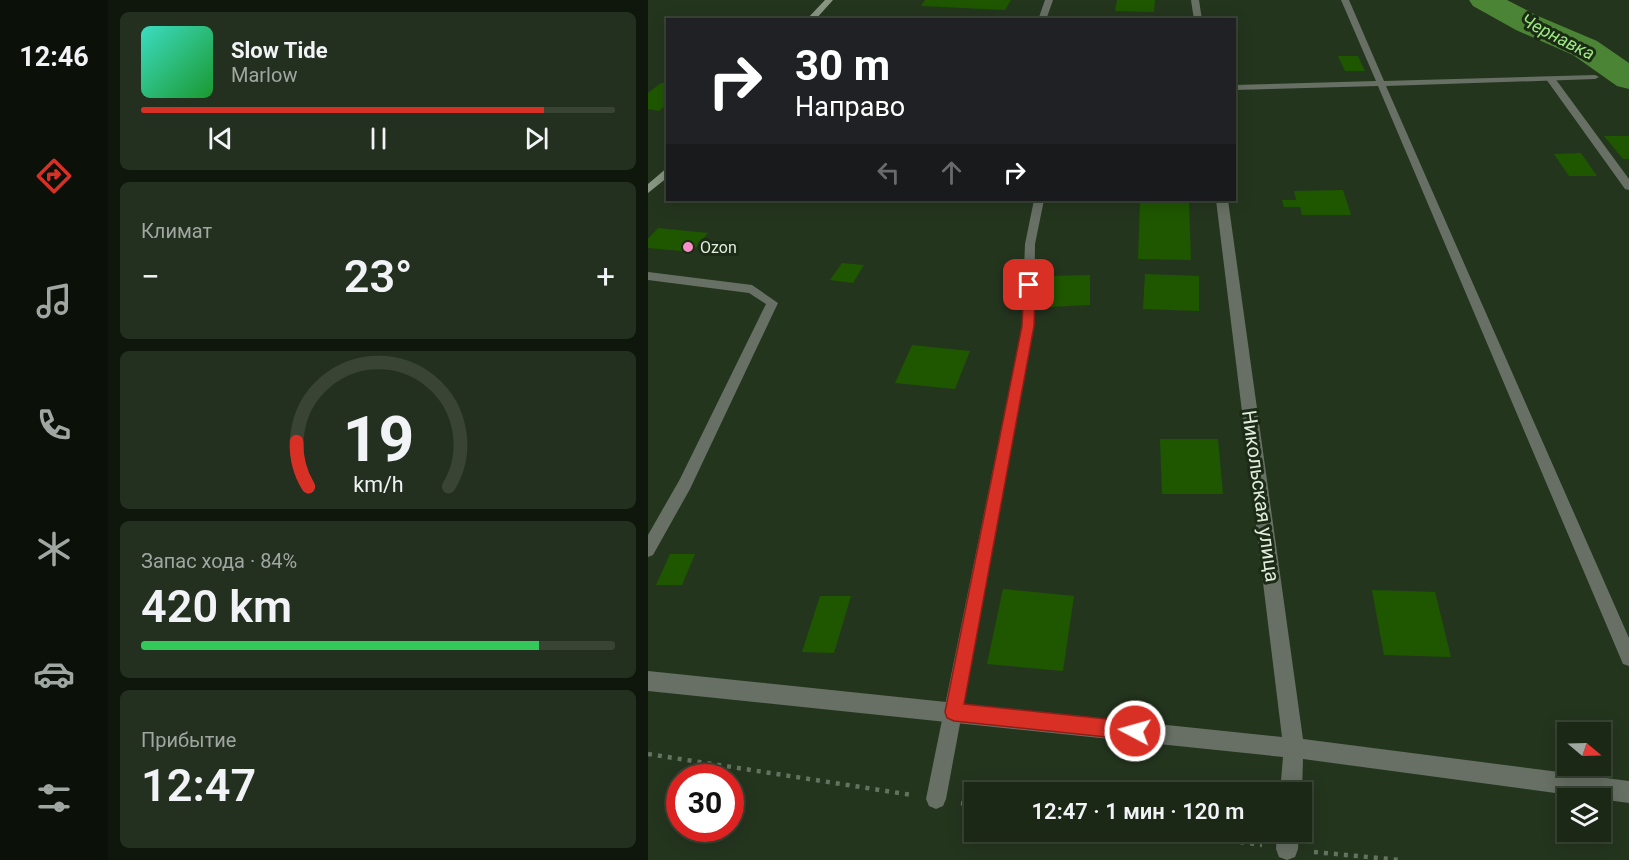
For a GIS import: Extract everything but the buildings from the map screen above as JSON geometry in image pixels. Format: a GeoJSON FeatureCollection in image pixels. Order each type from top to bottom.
{"type":"FeatureCollection","features":[{"type":"Feature","properties":{"kind":"main road"},"geometry":{"type":"LineString","coordinates":[[812,18],[829,0]]}},
{"type":"Feature","properties":{"kind":"main road"},"geometry":{"type":"LineString","coordinates":[[648,190],[666,172]]}},
{"type":"Feature","properties":{"kind":"street"},"geometry":{"type":"LineString","coordinates":[[1195,0],[1198,18]]}},
{"type":"Feature","properties":{"kind":"street"},"geometry":{"type":"LineString","coordinates":[[1551,79],[1629,187]]}},
{"type":"Feature","properties":{"kind":"street","name":"Никольская улица"},"geometry":{"type":"LineString","coordinates":[[1222,201],[1294,748],[1292,782]]}},
{"type":"Feature","properties":{"kind":"street"},"geometry":{"type":"LineString","coordinates":[[648,681],[1294,748],[1629,792]]}},
{"type":"Feature","properties":{"kind":"lane"},"geometry":{"type":"LineString","coordinates":[[1043,18],[1049,0]]}},
{"type":"Feature","properties":{"kind":"lane"},"geometry":{"type":"LineString","coordinates":[[1345,0],[1629,658]]}},
{"type":"Feature","properties":{"kind":"lane"},"geometry":{"type":"LineString","coordinates":[[1236,88],[1595,77]]}},
{"type":"Feature","properties":{"kind":"lane"},"geometry":{"type":"LineString","coordinates":[[936,799],[1028,326],[1030,244],[1039,201]]}},
{"type":"Feature","properties":{"kind":"lane"},"geometry":{"type":"LineString","coordinates":[[648,276],[752,289],[772,303],[685,484],[648,550]]}},
{"type":"Feature","properties":{"kind":"path"},"geometry":{"type":"LineString","coordinates":[[648,754],[964,803]]}},
{"type":"Feature","properties":{"kind":"waterway","name":"Чернавка"},"geometry":{"type":"LineString","coordinates":[[1484,0],[1527,23],[1585,48],[1629,79]]}},
{"type":"Feature","properties":{"kind":"place","name":"Ozon"},"geometry":{"type":"Point","coordinates":[688,247]}},
{"type":"Feature","properties":{"kind":"route"},"geometry":{"type":"LineString","coordinates":[[1029,285],[1028,326],[954,712],[1135,731]]}}]}
